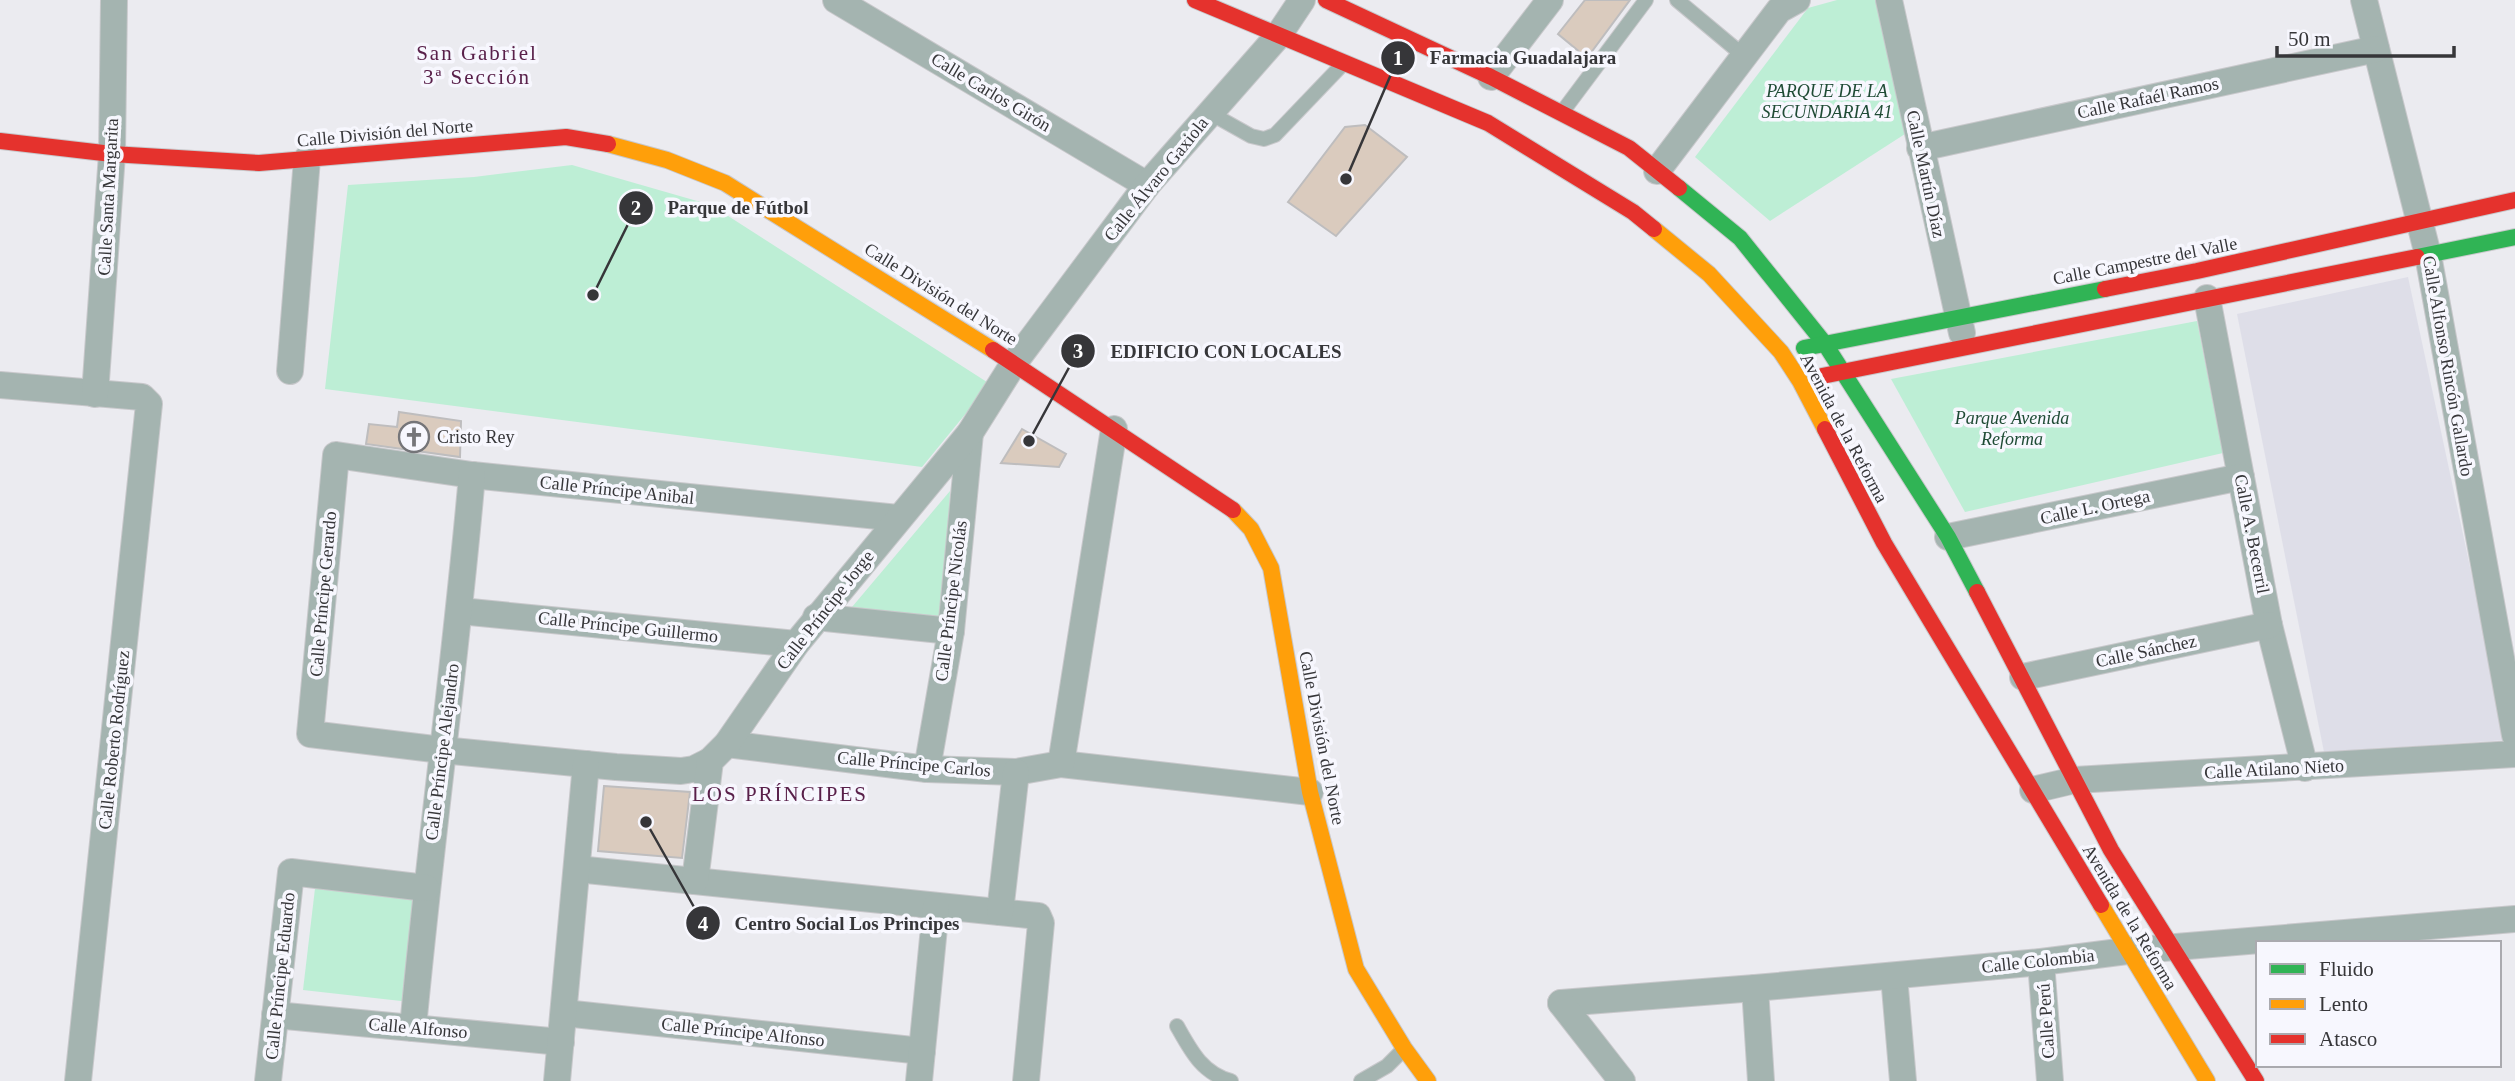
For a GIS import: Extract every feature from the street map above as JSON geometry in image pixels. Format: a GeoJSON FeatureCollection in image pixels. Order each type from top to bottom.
{"type":"FeatureCollection","features":[{"type":"Feature","properties":{"kind":"street","name":"Calle Santa Margarita"},"geometry":{"type":"LineString","coordinates":[[95,394],[112,154],[114,0]]}},
{"type":"Feature","properties":{"kind":"street","name":"Calle Carlos Girón"},"geometry":{"type":"LineString","coordinates":[[836,0],[1147,185]]}},
{"type":"Feature","properties":{"kind":"street","name":"Avenida de la Reforma"},"geometry":{"type":"LineString","coordinates":[[1195,0],[1488,123],[1633,212],[1709,275],[1781,352],[1800,381],[1884,543],[2207,1081]]}},
{"type":"Feature","properties":{"kind":"street","name":"Calle Álvaro Gaxiola"},"geometry":{"type":"LineString","coordinates":[[1014,363],[1147,185],[1278,36],[1302,0]]}},
{"type":"Feature","properties":{"kind":"street","name":"Avenida de la Reforma"},"geometry":{"type":"LineString","coordinates":[[1326,0],[1491,77],[1629,148],[1740,238],[1825,344],[1948,537],[2111,850],[2256,1081]]}},
{"type":"Feature","properties":{"kind":"street"},"geometry":{"type":"LineString","coordinates":[[1491,77],[1550,0]]}},
{"type":"Feature","properties":{"kind":"street"},"geometry":{"type":"LineString","coordinates":[[1657,171],[1779,10],[1797,0]]}},
{"type":"Feature","properties":{"kind":"street","name":"Calle Martín Díaz"},"geometry":{"type":"LineString","coordinates":[[1889,0],[1964,347]]}},
{"type":"Feature","properties":{"kind":"street","name":"Calle Alfonso Rincón Gallardo"},"geometry":{"type":"LineString","coordinates":[[2364,0],[2421,220],[2515,735]]}},
{"type":"Feature","properties":{"kind":"street","name":"Calle Rafaél Ramos"},"geometry":{"type":"LineString","coordinates":[[1920,148],[2376,49]]}},
{"type":"Feature","properties":{"kind":"street","name":"Calle División del Norte"},"geometry":{"type":"LineString","coordinates":[[0,141],[112,154],[259,163],[566,137],[606,142],[685,164],[725,183],[1014,363],[1228,505],[1251,529],[1271,568],[1310,792],[1356,969],[1404,1048],[1428,1081]]}},
{"type":"Feature","properties":{"kind":"street"},"geometry":{"type":"LineString","coordinates":[[290,371],[307,159]]}},
{"type":"Feature","properties":{"kind":"street","name":"Calle Campestre del Valle"},"geometry":{"type":"LineString","coordinates":[[1781,352],[2197,271],[2515,200]]}},
{"type":"Feature","properties":{"kind":"street"},"geometry":{"type":"LineString","coordinates":[[1800,381],[2515,237]]}},
{"type":"Feature","properties":{"kind":"street","name":"Calle A. Becerril"},"geometry":{"type":"LineString","coordinates":[[2207,298],[2269,625],[2305,768]]}},
{"type":"Feature","properties":{"kind":"street","name":"Calle Príncipe Jorge"},"geometry":{"type":"LineString","coordinates":[[695,881],[718,753],[816,617],[970,433],[1014,363]]}},
{"type":"Feature","properties":{"kind":"street"},"geometry":{"type":"LineString","coordinates":[[0,385],[95,394]]}},
{"type":"Feature","properties":{"kind":"street","name":"Calle Roberto Rodríguez"},"geometry":{"type":"LineString","coordinates":[[78,1081],[149,404],[142,397],[95,394]]}},
{"type":"Feature","properties":{"kind":"street"},"geometry":{"type":"LineString","coordinates":[[1061,764],[1114,429]]}},
{"type":"Feature","properties":{"kind":"street","name":"Calle Príncipe Nicolás"},"geometry":{"type":"LineString","coordinates":[[927,769],[951,631],[970,433]]}},
{"type":"Feature","properties":{"kind":"street","name":"Calle Príncipe Anibal"},"geometry":{"type":"LineString","coordinates":[[336,455],[472,475],[898,518]]}},
{"type":"Feature","properties":{"kind":"street","name":"Calle Príncipe Gerardo"},"geometry":{"type":"LineString","coordinates":[[310,734],[336,455]]}},
{"type":"Feature","properties":{"kind":"street","name":"Calle Príncipe Alejandro"},"geometry":{"type":"LineString","coordinates":[[413,1028],[426,888],[460,611],[472,475]]}},
{"type":"Feature","properties":{"kind":"street","name":"Calle L. Ortega"},"geometry":{"type":"LineString","coordinates":[[1948,537],[2241,477]]}},
{"type":"Feature","properties":{"kind":"street","name":"Calle Príncipe Guillermo"},"geometry":{"type":"LineString","coordinates":[[460,611],[796,643]]}},
{"type":"Feature","properties":{"kind":"street"},"geometry":{"type":"LineString","coordinates":[[816,617],[951,631]]}},
{"type":"Feature","properties":{"kind":"street","name":"Calle Sánchez"},"geometry":{"type":"LineString","coordinates":[[2023,677],[2269,625]]}},
{"type":"Feature","properties":{"kind":"street","name":"Calle Príncipe Carlos"},"geometry":{"type":"LineString","coordinates":[[310,734],[442,750],[681,771],[694,769],[718,753],[927,769],[1016,772],[1061,764],[1310,792]]}},
{"type":"Feature","properties":{"kind":"street","name":"Calle Atilano Nieto"},"geometry":{"type":"LineString","coordinates":[[2033,790],[2075,780],[2515,754]]}},
{"type":"Feature","properties":{"kind":"street"},"geometry":{"type":"LineString","coordinates":[[558,1081],[586,764]]}},
{"type":"Feature","properties":{"kind":"street"},"geometry":{"type":"LineString","coordinates":[[1000,912],[1016,772]]}},
{"type":"Feature","properties":{"kind":"street"},"geometry":{"type":"LineString","coordinates":[[576,869],[1038,916],[1041,919],[1026,1081]]}},
{"type":"Feature","properties":{"kind":"street","name":"Calle Príncipe Eduardo"},"geometry":{"type":"LineString","coordinates":[[268,1081],[291,872],[426,888]]}},
{"type":"Feature","properties":{"kind":"street"},"geometry":{"type":"LineString","coordinates":[[919,1081],[936,907]]}},
{"type":"Feature","properties":{"kind":"street","name":"Calle Colombia"},"geometry":{"type":"LineString","coordinates":[[1622,1081],[1561,1003],[1894,976],[2127,951],[2515,919]]}},
{"type":"Feature","properties":{"kind":"street","name":"Calle Perú"},"geometry":{"type":"LineString","coordinates":[[2041,962],[2050,1081]]}},
{"type":"Feature","properties":{"kind":"street"},"geometry":{"type":"LineString","coordinates":[[1894,976],[1903,1081]]}},
{"type":"Feature","properties":{"kind":"street"},"geometry":{"type":"LineString","coordinates":[[1755,988],[1761,1081]]}},
{"type":"Feature","properties":{"kind":"street","name":"Calle Príncipe Alfonso"},"geometry":{"type":"LineString","coordinates":[[564,1013],[922,1051]]}},
{"type":"Feature","properties":{"kind":"street","name":"Calle Alfonso"},"geometry":{"type":"LineString","coordinates":[[275,1014],[561,1042]]}},
{"type":"Feature","properties":{"kind":"lane"},"geometry":{"type":"LineString","coordinates":[[1561,113],[1647,0]]}},
{"type":"Feature","properties":{"kind":"lane"},"geometry":{"type":"LineString","coordinates":[[1676,0],[1744,56]]}},
{"type":"Feature","properties":{"kind":"lane"},"geometry":{"type":"LineString","coordinates":[[1210,113],[1251,136],[1264,139],[1275,135],[1343,64]]}},
{"type":"Feature","properties":{"kind":"lane"},"geometry":{"type":"LineString","coordinates":[[1177,1026],[1198,1062],[1218,1077],[1231,1081]]}},
{"type":"Feature","properties":{"kind":"lane"},"geometry":{"type":"LineString","coordinates":[[1361,1081],[1387,1066],[1404,1048]]}},
{"type":"Feature","properties":{"kind":"shaded area"},"geometry":{"type":"Polygon","coordinates":[[[2408,277],[2507,740],[2324,752],[2237,314],[2408,277]]]}},
{"type":"Feature","properties":{"kind":"green space","name":"PARQUE DE LA SECUNDARIA 41"},"geometry":{"type":"Polygon","coordinates":[[[1837,0],[1881,0],[1905,134],[1770,221],[1695,157],[1808,8],[1837,0]]]}},
{"type":"Feature","properties":{"kind":"green space"},"geometry":{"type":"Polygon","coordinates":[[[572,165],[711,205],[990,384],[922,467],[325,389],[348,185],[474,177],[572,165]]]}},
{"type":"Feature","properties":{"kind":"green space","name":"Parque Avenida Reforma"},"geometry":{"type":"Polygon","coordinates":[[[2197,321],[2223,453],[1965,512],[1891,379],[2197,321]]]}},
{"type":"Feature","properties":{"kind":"green space"},"geometry":{"type":"Polygon","coordinates":[[[950,491],[944,619],[852,607],[950,491]]]}},
{"type":"Feature","properties":{"kind":"green space"},"geometry":{"type":"Polygon","coordinates":[[[316,880],[422,892],[410,1002],[303,990],[316,880]]]}},
{"type":"Feature","properties":{"kind":"building"},"geometry":{"type":"Polygon","coordinates":[[[1585,0],[1630,0],[1587,58],[1558,34],[1585,0]]]}},
{"type":"Feature","properties":{"kind":"building"},"geometry":{"type":"Polygon","coordinates":[[[1365,125],[1407,157],[1336,236],[1288,202],[1345,127],[1365,125]]]}},
{"type":"Feature","properties":{"kind":"building","name":"Cristo Rey"},"geometry":{"type":"Polygon","coordinates":[[[399,412],[461,421],[460,457],[366,444],[369,424],[397,427],[399,412]]]}},
{"type":"Feature","properties":{"kind":"building"},"geometry":{"type":"Polygon","coordinates":[[[1022,429],[1066,454],[1059,467],[1001,463],[1022,429]]]}},
{"type":"Feature","properties":{"kind":"building"},"geometry":{"type":"Polygon","coordinates":[[[604,786],[690,792],[682,858],[598,851],[604,786]]]}},
{"type":"Feature","properties":{"kind":"traffic: fast"},"geometry":{"type":"LineString","coordinates":[[1679,188],[1740,238],[1825,344],[1948,537],[1977,592]]}},
{"type":"Feature","properties":{"kind":"traffic: fast"},"geometry":{"type":"LineString","coordinates":[[2417,257],[2515,237]]}},
{"type":"Feature","properties":{"kind":"traffic: fast"},"geometry":{"type":"LineString","coordinates":[[1804,348],[2105,289]]}},
{"type":"Feature","properties":{"kind":"traffic: slow"},"geometry":{"type":"LineString","coordinates":[[608,144],[667,160],[725,183],[993,350]]}},
{"type":"Feature","properties":{"kind":"traffic: slow"},"geometry":{"type":"LineString","coordinates":[[1654,229],[1709,274],[1781,352],[1800,381],[1825,429]]}},
{"type":"Feature","properties":{"kind":"traffic: slow"},"geometry":{"type":"LineString","coordinates":[[1233,510],[1251,529],[1271,568],[1310,792],[1356,969],[1404,1048],[1428,1081]]}},
{"type":"Feature","properties":{"kind":"traffic: slow"},"geometry":{"type":"LineString","coordinates":[[2101,905],[2207,1081]]}},
{"type":"Feature","properties":{"kind":"traffic: jam"},"geometry":{"type":"LineString","coordinates":[[1195,0],[1488,123],[1633,212],[1654,229]]}},
{"type":"Feature","properties":{"kind":"traffic: jam"},"geometry":{"type":"LineString","coordinates":[[1326,0],[1491,77],[1629,148],[1679,188]]}},
{"type":"Feature","properties":{"kind":"traffic: jam"},"geometry":{"type":"LineString","coordinates":[[0,141],[112,154],[259,163],[566,137],[608,144]]}},
{"type":"Feature","properties":{"kind":"traffic: jam"},"geometry":{"type":"LineString","coordinates":[[2105,289],[2515,200]]}},
{"type":"Feature","properties":{"kind":"traffic: jam"},"geometry":{"type":"LineString","coordinates":[[1822,376],[2417,257]]}},
{"type":"Feature","properties":{"kind":"traffic: jam"},"geometry":{"type":"LineString","coordinates":[[993,350],[1233,510]]}},
{"type":"Feature","properties":{"kind":"traffic: jam"},"geometry":{"type":"LineString","coordinates":[[1825,429],[1884,543],[2101,905]]}},
{"type":"Feature","properties":{"kind":"traffic: jam"},"geometry":{"type":"LineString","coordinates":[[1977,592],[2111,850],[2256,1081]]}},
{"type":"Feature","properties":{"kind":"place","name":"Farmacia Guadalajara"},"geometry":{"type":"Point","coordinates":[1346,179]}},
{"type":"Feature","properties":{"kind":"place","name":"Parque de Fútbol"},"geometry":{"type":"Point","coordinates":[593,295]}},
{"type":"Feature","properties":{"kind":"place","name":"Cristo Rey"},"geometry":{"type":"Point","coordinates":[414,437]}},
{"type":"Feature","properties":{"kind":"place","name":"EDIFICIO CON LOCALES"},"geometry":{"type":"Point","coordinates":[1029,441]}},
{"type":"Feature","properties":{"kind":"place","name":"Centro Social Los Principes"},"geometry":{"type":"Point","coordinates":[646,822]}},
{"type":"Feature","properties":{"kind":"district","name":"San Gabriel 3ª Sección"},"geometry":{"type":"Point","coordinates":[477,65]}},
{"type":"Feature","properties":{"kind":"district","name":"LOS PRÍNCIPES"},"geometry":{"type":"Point","coordinates":[780,794]}}]}
